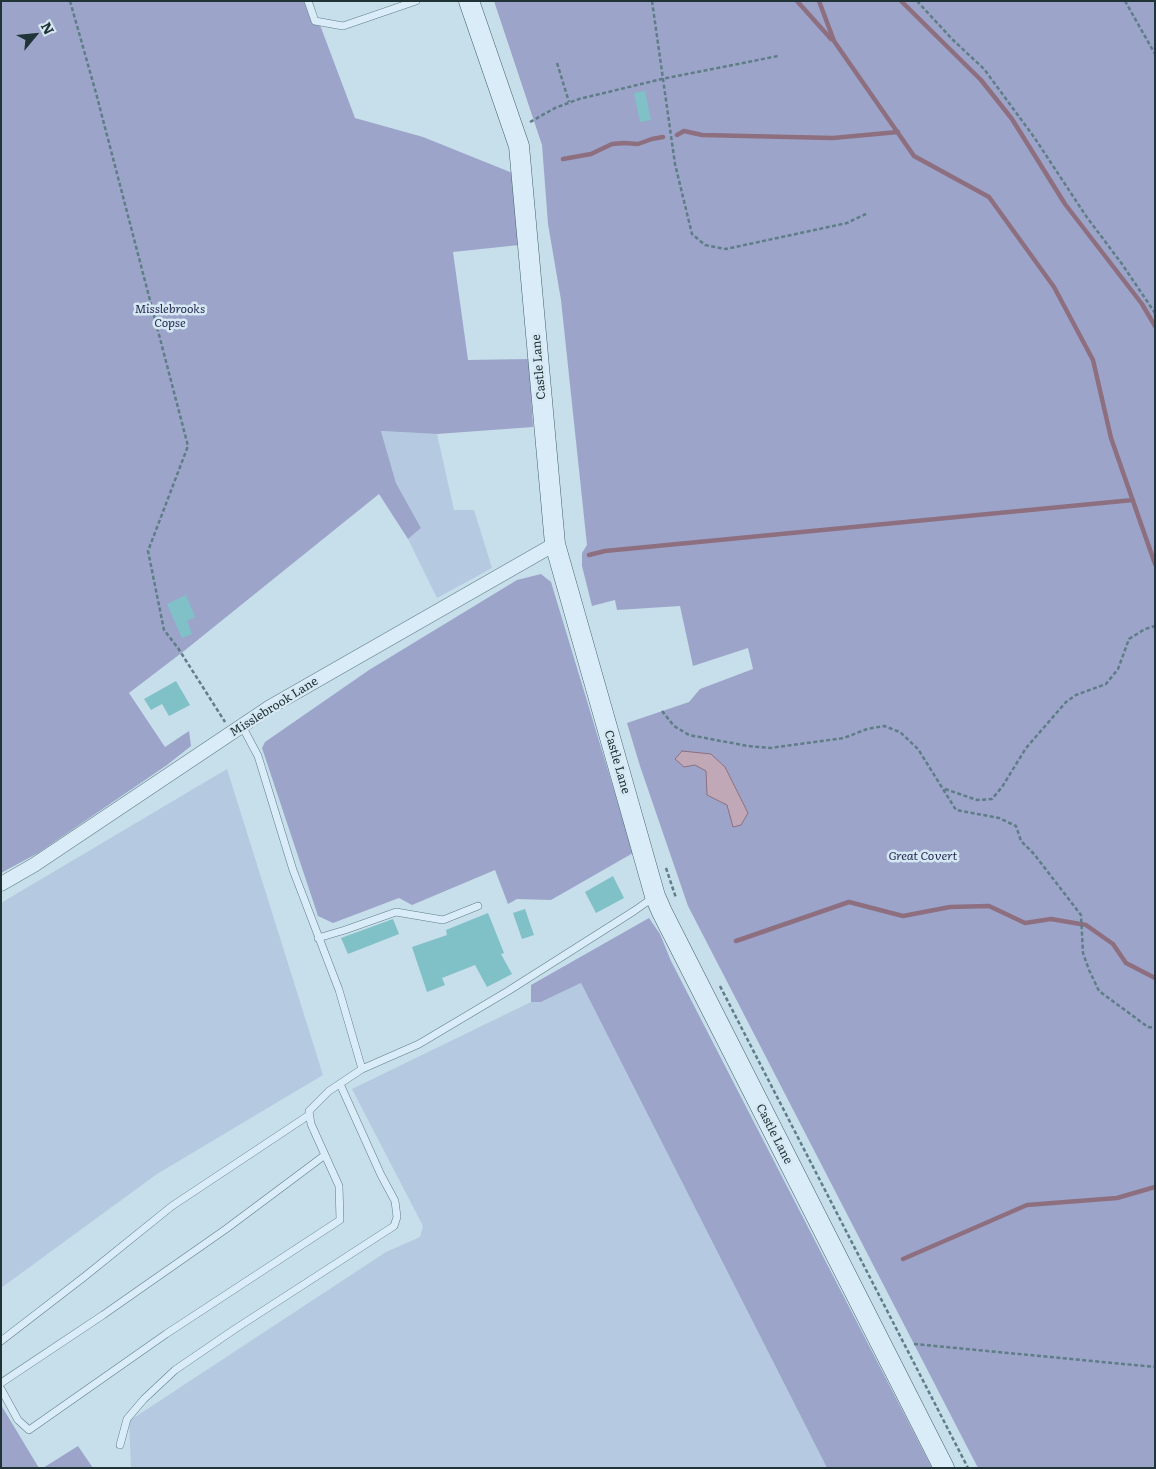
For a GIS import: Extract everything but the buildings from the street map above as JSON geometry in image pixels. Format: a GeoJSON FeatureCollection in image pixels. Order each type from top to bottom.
{"type":"FeatureCollection","features":[{"type":"Feature","properties":{"kind":"street","name":"Castle Lane"},"geometry":{"type":"LineString","coordinates":[[469,1],[519,146],[555,544],[655,896],[944,1468]]}},
{"type":"Feature","properties":{"kind":"street","name":"Misslebrook Lane"},"geometry":{"type":"LineString","coordinates":[[1,884],[34,865],[270,708],[555,544]]}},
{"type":"Feature","properties":{"kind":"lane"},"geometry":{"type":"LineString","coordinates":[[308,1],[315,21],[344,26],[416,1]]}},
{"type":"Feature","properties":{"kind":"lane"},"geometry":{"type":"LineString","coordinates":[[237,730],[258,756],[294,870],[339,990],[362,1068]]}},
{"type":"Feature","properties":{"kind":"lane"},"geometry":{"type":"LineString","coordinates":[[1,1389],[18,1420],[29,1430],[166,1334],[340,1220],[339,1186],[311,1124],[309,1115],[309,1112],[318,1101],[362,1068],[419,1044],[508,991],[655,896]]}},
{"type":"Feature","properties":{"kind":"lane"},"geometry":{"type":"LineString","coordinates":[[318,938],[396,912],[442,920],[478,906]]}},
{"type":"Feature","properties":{"kind":"lane"},"geometry":{"type":"LineString","coordinates":[[120,1445],[127,1419],[144,1399],[175,1370],[394,1226],[398,1217],[395,1201],[381,1175],[340,1084]]}},
{"type":"Feature","properties":{"kind":"lane"},"geometry":{"type":"LineString","coordinates":[[1,1341],[172,1206],[309,1115]]}},
{"type":"Feature","properties":{"kind":"lane"},"geometry":{"type":"LineString","coordinates":[[1,1383],[226,1229],[325,1155]]}},
{"type":"Feature","properties":{"kind":"path"},"geometry":{"type":"LineString","coordinates":[[70,1],[96,93],[188,446],[148,551],[164,630],[221,713],[237,730]]}},
{"type":"Feature","properties":{"kind":"path"},"geometry":{"type":"LineString","coordinates":[[652,1],[675,164],[692,234],[705,245],[726,249],[847,223],[868,213]]}},
{"type":"Feature","properties":{"kind":"path"},"geometry":{"type":"LineString","coordinates":[[917,1],[952,39],[984,69],[1034,137],[1086,216],[1122,264],[1155,313]]}},
{"type":"Feature","properties":{"kind":"path"},"geometry":{"type":"LineString","coordinates":[[1125,1],[1155,54]]}},
{"type":"Feature","properties":{"kind":"path"},"geometry":{"type":"LineString","coordinates":[[514,130],[570,102],[662,78],[778,56]]}},
{"type":"Feature","properties":{"kind":"path"},"geometry":{"type":"LineString","coordinates":[[557,63],[570,102]]}},
{"type":"Feature","properties":{"kind":"path"},"geometry":{"type":"LineString","coordinates":[[944,788],[977,800],[992,799],[1002,787],[1026,748],[1066,702],[1076,695],[1106,684],[1118,669],[1129,639],[1145,629],[1155,626]]}},
{"type":"Feature","properties":{"kind":"path"},"geometry":{"type":"LineString","coordinates":[[662,711],[674,726],[689,736],[770,748],[844,738],[867,729],[884,726],[900,732],[918,749],[956,810],[999,818],[1016,826],[1021,841],[1034,854],[1081,915],[1083,953],[1099,991],[1148,1027],[1155,1028]]}},
{"type":"Feature","properties":{"kind":"path"},"geometry":{"type":"LineString","coordinates":[[665,864],[678,902]]}},
{"type":"Feature","properties":{"kind":"path"},"geometry":{"type":"LineString","coordinates":[[718,982],[968,1468]]}},
{"type":"Feature","properties":{"kind":"path"},"geometry":{"type":"LineString","coordinates":[[914,1344],[1155,1367]]}},
{"type":"Feature","properties":{"kind":"shaded area"},"geometry":{"type":"Polygon","coordinates":[[[381,431],[437,434],[454,510],[474,510],[492,568],[437,598],[408,539],[421,528],[396,483],[381,431]]]}},
{"type":"Feature","properties":{"kind":"shaded area"},"geometry":{"type":"Polygon","coordinates":[[[682,751],[711,754],[725,767],[748,813],[741,825],[733,827],[727,805],[707,795],[706,771],[695,765],[684,767],[675,759],[682,751]]]}},
{"type":"Feature","properties":{"kind":"shaded area"},"geometry":{"type":"Polygon","coordinates":[[[227,769],[323,1075],[157,1174],[1,1288],[1,903],[227,769]]]}},
{"type":"Feature","properties":{"kind":"shaded area"},"geometry":{"type":"Polygon","coordinates":[[[581,983],[827,1468],[131,1468],[129,1421],[386,1252],[420,1237],[423,1226],[352,1089],[531,1002],[541,1002],[581,983]]]}},
{"type":"Feature","properties":{"kind":"green space","name":"Misslebrooks Copse"},"geometry":{"type":"Polygon","coordinates":[[[1,1],[311,1],[355,118],[423,137],[515,174],[519,245],[453,252],[468,360],[529,359],[533,427],[437,434],[381,431],[396,483],[421,528],[408,539],[379,494],[129,693],[165,747],[189,731],[191,746],[167,765],[38,853],[1,873],[1,1]]]}},
{"type":"Feature","properties":{"kind":"green space","name":"Great Covert"},"geometry":{"type":"Polygon","coordinates":[[[494,1],[1155,1],[1155,1468],[978,1468],[688,906],[627,723],[689,702],[700,689],[753,669],[748,648],[693,666],[680,606],[617,610],[615,600],[592,606],[582,566],[582,553],[587,545],[561,300],[548,224],[542,145],[494,1]]]}},
{"type":"Feature","properties":{"kind":"green space"},"geometry":{"type":"Polygon","coordinates":[[[541,574],[551,582],[633,853],[551,900],[517,899],[508,904],[495,870],[412,905],[399,898],[333,923],[318,916],[262,748],[265,742],[369,670],[517,580],[541,574]]]}},
{"type":"Feature","properties":{"kind":"green space"},"geometry":{"type":"Polygon","coordinates":[[[649,918],[660,934],[671,961],[932,1468],[827,1468],[581,983],[541,1002],[531,1002],[531,985],[649,918]]]}},
{"type":"Feature","properties":{"kind":"green space"},"geometry":{"type":"Polygon","coordinates":[[[1,1405],[39,1468],[1,1468],[1,1405]]]}},
{"type":"Feature","properties":{"kind":"green space"},"geometry":{"type":"Polygon","coordinates":[[[78,1446],[93,1468],[43,1468],[78,1446]]]}},
{"type":"Feature","properties":{"kind":"waterway"},"geometry":{"type":"LineString","coordinates":[[797,1],[831,39]]}},
{"type":"Feature","properties":{"kind":"waterway"},"geometry":{"type":"LineString","coordinates":[[819,1],[834,41],[914,156],[989,197],[1054,287],[1093,360],[1111,438],[1155,564]]}},
{"type":"Feature","properties":{"kind":"waterway"},"geometry":{"type":"LineString","coordinates":[[901,1],[981,80],[1012,119],[1065,204],[1142,304],[1155,326]]}},
{"type":"Feature","properties":{"kind":"waterway"},"geometry":{"type":"LineString","coordinates":[[677,135],[684,131],[702,135],[833,138],[898,132]]}},
{"type":"Feature","properties":{"kind":"waterway"},"geometry":{"type":"LineString","coordinates":[[563,159],[591,154],[612,144],[638,144],[663,137]]}},
{"type":"Feature","properties":{"kind":"waterway"},"geometry":{"type":"LineString","coordinates":[[589,555],[605,551],[1133,500]]}},
{"type":"Feature","properties":{"kind":"waterway"},"geometry":{"type":"LineString","coordinates":[[736,941],[849,902],[903,916],[950,907],[989,906],[1025,923],[1051,919],[1086,925],[1113,944],[1126,963],[1155,978]]}},
{"type":"Feature","properties":{"kind":"waterway"},"geometry":{"type":"LineString","coordinates":[[903,1259],[1027,1205],[1117,1198],[1155,1187]]}}]}
